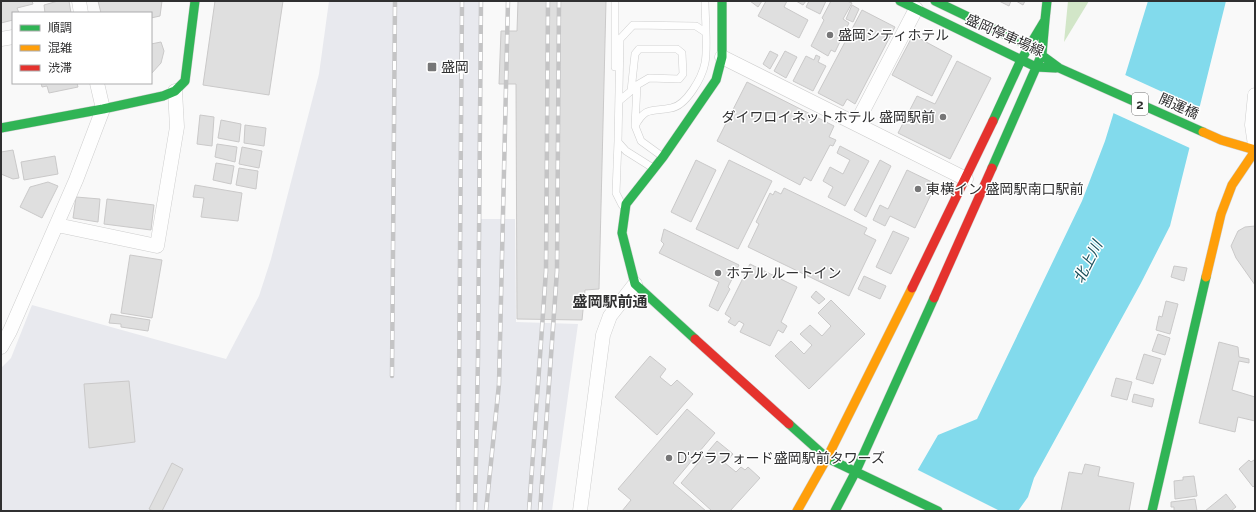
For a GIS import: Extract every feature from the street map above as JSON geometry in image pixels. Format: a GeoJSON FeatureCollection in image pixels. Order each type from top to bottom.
{"type":"FeatureCollection","features":[{"type":"Feature","properties":{"kind":"street"},"geometry":{"type":"LineString","coordinates":[[78,1],[81,12]]}},
{"type":"Feature","properties":{"kind":"street"},"geometry":{"type":"LineString","coordinates":[[1,128],[103,109],[163,96],[175,91],[185,81],[195,1]]}},
{"type":"Feature","properties":{"kind":"street"},"geometry":{"type":"LineString","coordinates":[[722,1],[722,57],[716,80],[663,157],[626,204],[622,233],[635,284],[827,458],[878,481],[938,511]]}},
{"type":"Feature","properties":{"kind":"street","name":"盛岡停車場線"},"geometry":{"type":"LineString","coordinates":[[900,1],[1036,67],[1059,68]]}},
{"type":"Feature","properties":{"kind":"street","name":"盛岡停車場線"},"geometry":{"type":"LineString","coordinates":[[935,1],[1029,46],[1042,54],[1059,68]]}},
{"type":"Feature","properties":{"kind":"street"},"geometry":{"type":"LineString","coordinates":[[835,511],[856,471],[965,231],[1042,54],[1047,1]]}},
{"type":"Feature","properties":{"kind":"street"},"geometry":{"type":"LineString","coordinates":[[856,124],[916,9]]}},
{"type":"Feature","properties":{"kind":"street"},"geometry":{"type":"LineString","coordinates":[[797,511],[827,458],[966,179],[1022,60],[1045,20]]}},
{"type":"Feature","properties":{"kind":"street"},"geometry":{"type":"LineString","coordinates":[[1,39],[12,37]]}},
{"type":"Feature","properties":{"kind":"street"},"geometry":{"type":"LineString","coordinates":[[722,57],[966,179]]}},
{"type":"Feature","properties":{"kind":"street","name":"開運橋"},"geometry":{"type":"LineString","coordinates":[[1059,68],[1221,140],[1255,150]]}},
{"type":"Feature","properties":{"kind":"street"},"geometry":{"type":"LineString","coordinates":[[1,348],[57,226],[103,109],[97,84]]}},
{"type":"Feature","properties":{"kind":"street"},"geometry":{"type":"LineString","coordinates":[[57,226],[157,246],[177,126],[175,91]]}},
{"type":"Feature","properties":{"kind":"street"},"geometry":{"type":"LineString","coordinates":[[1255,95],[1252,125],[1255,145]]}},
{"type":"Feature","properties":{"kind":"street"},"geometry":{"type":"LineString","coordinates":[[1152,511],[1221,214],[1232,185],[1255,150]]}},
{"type":"Feature","properties":{"kind":"street"},"geometry":{"type":"LineString","coordinates":[[580,511],[603,335],[610,316],[635,284]]}},
{"type":"Feature","properties":{"kind":"lane"},"geometry":{"type":"LineString","coordinates":[[615,1],[614,126],[618,142],[626,152],[653,168]]}},
{"type":"Feature","properties":{"kind":"lane"},"geometry":{"type":"LineString","coordinates":[[635,126],[642,114],[650,110],[672,108],[682,103],[694,89],[705,64],[705,1]]}},
{"type":"Feature","properties":{"kind":"lane"},"geometry":{"type":"LineString","coordinates":[[625,210],[616,193],[620,39],[633,26],[696,26],[705,32]]}},
{"type":"Feature","properties":{"kind":"lane"},"geometry":{"type":"LineString","coordinates":[[619,101],[631,91],[634,54],[639,49],[677,49],[682,53],[683,74],[679,79],[649,78],[637,85],[635,126],[641,141],[663,157]]}},
{"type":"Feature","properties":{"kind":"shaded area"},"geometry":{"type":"Polygon","coordinates":[[[329,1],[483,1],[481,219],[515,219],[516,322],[578,324],[552,511],[1,511],[1,368],[11,358],[32,305],[226,359],[259,296],[271,259],[319,74],[329,1]]]}},
{"type":"Feature","properties":{"kind":"green space"},"geometry":{"type":"Polygon","coordinates":[[[1068,1],[1089,1],[1064,42],[1068,1]]]}},
{"type":"Feature","properties":{"kind":"water","name":"北上川"},"geometry":{"type":"Polygon","coordinates":[[[1148,1],[1226,1],[1170,226],[1141,283],[1034,478],[1028,497],[1018,511],[894,511],[938,435],[977,419],[1082,201],[1105,141],[1148,1]]]}},
{"type":"Feature","properties":{"kind":"pier"},"geometry":{"type":"Polygon","coordinates":[[[1123,74],[1202,110],[1192,149],[1111,112],[1123,74]]]}},
{"type":"Feature","properties":{"kind":"pier"},"geometry":{"type":"Polygon","coordinates":[[[916,469],[1000,511],[892,511],[916,469]]]}},
{"type":"Feature","properties":{"kind":"building"},"geometry":{"type":"Polygon","coordinates":[[[1,1],[32,1],[33,4],[17,8],[19,12],[12,12],[12,20],[1,23],[1,1]]]}},
{"type":"Feature","properties":{"kind":"building"},"geometry":{"type":"Polygon","coordinates":[[[58,1],[69,1],[71,12],[45,12],[44,5],[58,1]]]}},
{"type":"Feature","properties":{"kind":"building"},"geometry":{"type":"Polygon","coordinates":[[[98,1],[162,1],[160,16],[152,18],[152,12],[101,12],[98,1]]]}},
{"type":"Feature","properties":{"kind":"building"},"geometry":{"type":"Polygon","coordinates":[[[215,1],[283,1],[269,95],[203,85],[215,1]]]}},
{"type":"Feature","properties":{"kind":"building"},"geometry":{"type":"Polygon","coordinates":[[[518,1],[606,1],[599,289],[585,290],[582,320],[517,319],[516,84],[499,84],[501,31],[517,31],[518,1]]]}},
{"type":"Feature","properties":{"kind":"building"},"geometry":{"type":"Polygon","coordinates":[[[750,1],[762,1],[758,7],[750,1]]]}},
{"type":"Feature","properties":{"kind":"building"},"geometry":{"type":"Polygon","coordinates":[[[766,1],[787,1],[784,7],[808,20],[799,38],[758,16],[766,1]]]}},
{"type":"Feature","properties":{"kind":"building"},"geometry":{"type":"Polygon","coordinates":[[[796,1],[806,1],[803,5],[796,1]]]}},
{"type":"Feature","properties":{"kind":"building"},"geometry":{"type":"Polygon","coordinates":[[[809,1],[826,1],[820,14],[806,7],[809,1]]]}},
{"type":"Feature","properties":{"kind":"building","name":"盛岡シティホテル"},"geometry":{"type":"Polygon","coordinates":[[[831,1],[847,1],[852,3],[843,19],[849,23],[835,52],[831,50],[828,56],[811,46],[824,20],[822,18],[831,1]]]}},
{"type":"Feature","properties":{"kind":"building"},"geometry":{"type":"Polygon","coordinates":[[[999,1],[1011,1],[1009,6],[999,1]]]}},
{"type":"Feature","properties":{"kind":"building"},"geometry":{"type":"Polygon","coordinates":[[[1016,1],[1025,1],[1023,5],[1016,1]]]}},
{"type":"Feature","properties":{"kind":"building"},"geometry":{"type":"Polygon","coordinates":[[[852,5],[859,9],[853,22],[846,19],[852,5]]]}},
{"type":"Feature","properties":{"kind":"building"},"geometry":{"type":"Polygon","coordinates":[[[862,10],[895,27],[855,104],[847,99],[843,106],[818,93],[862,10]]]}},
{"type":"Feature","properties":{"kind":"building"},"geometry":{"type":"Polygon","coordinates":[[[913,35],[952,56],[932,96],[892,75],[913,35]]]}},
{"type":"Feature","properties":{"kind":"building"},"geometry":{"type":"Polygon","coordinates":[[[161,42],[164,51],[161,63],[152,73],[152,44],[161,42]]]}},
{"type":"Feature","properties":{"kind":"building"},"geometry":{"type":"Polygon","coordinates":[[[770,51],[778,55],[770,69],[763,64],[770,51]]]}},
{"type":"Feature","properties":{"kind":"building"},"geometry":{"type":"Polygon","coordinates":[[[785,51],[797,57],[786,78],[774,71],[785,51]]]}},
{"type":"Feature","properties":{"kind":"building"},"geometry":{"type":"Polygon","coordinates":[[[816,55],[820,57],[818,62],[826,66],[813,91],[793,81],[806,56],[814,60],[816,55]]]}},
{"type":"Feature","properties":{"kind":"building"},"geometry":{"type":"Polygon","coordinates":[[[957,61],[991,78],[950,159],[898,133],[917,96],[935,104],[957,61]]]}},
{"type":"Feature","properties":{"kind":"building"},"geometry":{"type":"Polygon","coordinates":[[[747,82],[834,126],[829,137],[836,140],[833,146],[830,145],[811,181],[804,177],[800,185],[717,141],[747,82]]]}},
{"type":"Feature","properties":{"kind":"building"},"geometry":{"type":"Polygon","coordinates":[[[41,84],[77,84],[78,87],[49,93],[47,86],[42,87],[41,84]]]}},
{"type":"Feature","properties":{"kind":"building"},"geometry":{"type":"Polygon","coordinates":[[[200,115],[214,117],[212,146],[197,144],[200,115]]]}},
{"type":"Feature","properties":{"kind":"building"},"geometry":{"type":"Polygon","coordinates":[[[221,120],[241,124],[239,142],[218,138],[221,120]]]}},
{"type":"Feature","properties":{"kind":"building"},"geometry":{"type":"Polygon","coordinates":[[[245,125],[266,128],[264,146],[244,143],[245,125]]]}},
{"type":"Feature","properties":{"kind":"building"},"geometry":{"type":"Polygon","coordinates":[[[217,144],[237,147],[235,162],[215,157],[217,144]]]}},
{"type":"Feature","properties":{"kind":"building"},"geometry":{"type":"Polygon","coordinates":[[[840,146],[869,161],[845,206],[828,197],[833,187],[823,181],[830,167],[843,174],[850,160],[837,153],[840,146]]]}},
{"type":"Feature","properties":{"kind":"building"},"geometry":{"type":"Polygon","coordinates":[[[242,147],[262,151],[259,168],[239,164],[242,147]]]}},
{"type":"Feature","properties":{"kind":"building"},"geometry":{"type":"Polygon","coordinates":[[[13,150],[19,178],[13,179],[1,174],[1,152],[13,150]]]}},
{"type":"Feature","properties":{"kind":"building"},"geometry":{"type":"Polygon","coordinates":[[[55,156],[58,174],[24,180],[21,162],[55,156]]]}},
{"type":"Feature","properties":{"kind":"building"},"geometry":{"type":"Polygon","coordinates":[[[696,160],[716,170],[691,222],[671,212],[696,160]]]}},
{"type":"Feature","properties":{"kind":"building"},"geometry":{"type":"Polygon","coordinates":[[[729,160],[772,181],[738,249],[696,229],[729,160]]]}},
{"type":"Feature","properties":{"kind":"building"},"geometry":{"type":"Polygon","coordinates":[[[880,160],[891,166],[866,217],[854,210],[880,160]]]}},
{"type":"Feature","properties":{"kind":"building"},"geometry":{"type":"Polygon","coordinates":[[[216,163],[234,166],[231,184],[213,180],[216,163]]]}},
{"type":"Feature","properties":{"kind":"building"},"geometry":{"type":"Polygon","coordinates":[[[239,168],[258,171],[256,189],[236,185],[239,168]]]}},
{"type":"Feature","properties":{"kind":"building"},"geometry":{"type":"Polygon","coordinates":[[[907,170],[936,184],[915,228],[890,216],[885,226],[873,220],[880,205],[888,209],[907,170]]]}},
{"type":"Feature","properties":{"kind":"building"},"geometry":{"type":"Polygon","coordinates":[[[48,182],[58,186],[42,218],[20,207],[30,187],[48,182]]]}},
{"type":"Feature","properties":{"kind":"building"},"geometry":{"type":"Polygon","coordinates":[[[195,185],[242,193],[238,221],[201,217],[204,198],[193,197],[195,185]]]}},
{"type":"Feature","properties":{"kind":"building"},"geometry":{"type":"Polygon","coordinates":[[[784,188],[867,228],[864,234],[876,240],[849,296],[748,247],[759,224],[756,222],[770,193],[773,195],[775,191],[781,194],[784,188]]]}},
{"type":"Feature","properties":{"kind":"building"},"geometry":{"type":"Polygon","coordinates":[[[76,197],[100,199],[98,222],[73,218],[76,197]]]}},
{"type":"Feature","properties":{"kind":"building"},"geometry":{"type":"Polygon","coordinates":[[[107,199],[154,205],[151,230],[104,224],[107,199]]]}},
{"type":"Feature","properties":{"kind":"building"},"geometry":{"type":"Polygon","coordinates":[[[1255,226],[1255,285],[1236,258],[1231,246],[1238,231],[1245,227],[1255,226]]]}},
{"type":"Feature","properties":{"kind":"building","name":"ホテル ルートイン"},"geometry":{"type":"Polygon","coordinates":[[[664,229],[739,265],[728,287],[730,289],[718,311],[709,306],[719,282],[659,253],[664,244],[661,241],[664,229]]]}},
{"type":"Feature","properties":{"kind":"building"},"geometry":{"type":"Polygon","coordinates":[[[893,231],[909,238],[891,274],[876,267],[893,231]]]}},
{"type":"Feature","properties":{"kind":"building"},"geometry":{"type":"Polygon","coordinates":[[[130,255],[162,260],[152,318],[121,313],[130,255]]]}},
{"type":"Feature","properties":{"kind":"building"},"geometry":{"type":"Polygon","coordinates":[[[750,264],[797,287],[781,322],[787,326],[783,333],[778,330],[770,346],[740,332],[744,324],[739,321],[735,326],[728,322],[731,318],[725,314],[750,264]]]}},
{"type":"Feature","properties":{"kind":"building"},"geometry":{"type":"Polygon","coordinates":[[[1174,266],[1187,268],[1184,281],[1171,277],[1174,266]]]}},
{"type":"Feature","properties":{"kind":"building"},"geometry":{"type":"Polygon","coordinates":[[[864,276],[886,286],[880,299],[858,289],[864,276]]]}},
{"type":"Feature","properties":{"kind":"building"},"geometry":{"type":"Polygon","coordinates":[[[816,291],[825,299],[819,304],[811,297],[816,291]]]}},
{"type":"Feature","properties":{"kind":"building"},"geometry":{"type":"Polygon","coordinates":[[[831,300],[865,334],[809,389],[775,356],[791,341],[804,354],[812,345],[800,334],[810,325],[822,336],[831,326],[818,313],[831,300]]]}},
{"type":"Feature","properties":{"kind":"building"},"geometry":{"type":"Polygon","coordinates":[[[1166,301],[1178,304],[1170,334],[1156,330],[1159,316],[1162,317],[1166,301]]]}},
{"type":"Feature","properties":{"kind":"building"},"geometry":{"type":"Polygon","coordinates":[[[111,314],[150,320],[148,331],[121,327],[121,324],[109,323],[111,314]]]}},
{"type":"Feature","properties":{"kind":"building"},"geometry":{"type":"Polygon","coordinates":[[[1158,334],[1170,338],[1165,355],[1152,351],[1158,334]]]}},
{"type":"Feature","properties":{"kind":"building"},"geometry":{"type":"Polygon","coordinates":[[[1219,342],[1238,347],[1239,357],[1249,359],[1249,363],[1239,361],[1232,390],[1255,397],[1255,421],[1238,417],[1235,432],[1199,423],[1219,342]]]}},
{"type":"Feature","properties":{"kind":"building"},"geometry":{"type":"Polygon","coordinates":[[[1144,354],[1161,359],[1153,384],[1136,379],[1144,354]]]}},
{"type":"Feature","properties":{"kind":"building"},"geometry":{"type":"Polygon","coordinates":[[[650,356],[666,369],[660,377],[671,386],[677,380],[693,394],[657,435],[615,397],[650,356]]]}},
{"type":"Feature","properties":{"kind":"building"},"geometry":{"type":"Polygon","coordinates":[[[1116,378],[1132,382],[1127,400],[1111,396],[1116,378]]]}},
{"type":"Feature","properties":{"kind":"building"},"geometry":{"type":"Polygon","coordinates":[[[129,381],[135,442],[89,448],[84,384],[129,381]]]}},
{"type":"Feature","properties":{"kind":"building"},"geometry":{"type":"Polygon","coordinates":[[[1134,394],[1154,399],[1152,407],[1132,402],[1134,394]]]}},
{"type":"Feature","properties":{"kind":"building","name":"D'グラフォード盛岡駅前タワーズ"},"geometry":{"type":"Polygon","coordinates":[[[687,409],[715,433],[673,483],[706,511],[622,511],[631,500],[618,489],[687,409]]]}},
{"type":"Feature","properties":{"kind":"building"},"geometry":{"type":"Polygon","coordinates":[[[717,441],[733,454],[725,463],[736,472],[741,467],[745,470],[748,467],[760,478],[730,511],[712,511],[681,483],[717,441]]]}},
{"type":"Feature","properties":{"kind":"building"},"geometry":{"type":"Polygon","coordinates":[[[1249,460],[1251,462],[1254,460],[1255,462],[1255,485],[1253,487],[1239,469],[1249,460]]]}},
{"type":"Feature","properties":{"kind":"building"},"geometry":{"type":"Polygon","coordinates":[[[172,463],[183,469],[162,511],[153,511],[149,509],[172,463]]]}},
{"type":"Feature","properties":{"kind":"building"},"geometry":{"type":"Polygon","coordinates":[[[1085,464],[1100,467],[1098,476],[1134,483],[1129,511],[1061,511],[1069,472],[1082,474],[1085,464]]]}},
{"type":"Feature","properties":{"kind":"building"},"geometry":{"type":"Polygon","coordinates":[[[1194,476],[1197,496],[1175,499],[1174,481],[1183,480],[1183,477],[1194,476]]]}},
{"type":"Feature","properties":{"kind":"building"},"geometry":{"type":"Polygon","coordinates":[[[1226,494],[1236,507],[1231,511],[1205,511],[1226,494]]]}},
{"type":"Feature","properties":{"kind":"building"},"geometry":{"type":"Polygon","coordinates":[[[1195,499],[1197,511],[1174,511],[1174,507],[1171,507],[1171,502],[1195,499]]]}},
{"type":"Feature","properties":{"kind":"railway"},"geometry":{"type":"LineString","coordinates":[[392,376],[395,1]]}},
{"type":"Feature","properties":{"kind":"railway"},"geometry":{"type":"LineString","coordinates":[[458,511],[462,1]]}},
{"type":"Feature","properties":{"kind":"railway"},"geometry":{"type":"LineString","coordinates":[[475,511],[481,1]]}},
{"type":"Feature","properties":{"kind":"railway"},"geometry":{"type":"LineString","coordinates":[[486,511],[499,384],[508,1]]}},
{"type":"Feature","properties":{"kind":"railway"},"geometry":{"type":"LineString","coordinates":[[529,511],[546,271],[548,1]]}},
{"type":"Feature","properties":{"kind":"railway"},"geometry":{"type":"LineString","coordinates":[[540,511],[557,271],[559,1]]}},
{"type":"Feature","properties":{"kind":"traffic: fast"},"geometry":{"type":"LineString","coordinates":[[1,128],[103,109],[163,96],[175,91],[185,81],[195,1]]}},
{"type":"Feature","properties":{"kind":"traffic: fast"},"geometry":{"type":"LineString","coordinates":[[695,339],[635,284],[622,233],[626,204],[663,157],[716,80],[722,57],[722,1]]}},
{"type":"Feature","properties":{"kind":"traffic: fast"},"geometry":{"type":"LineString","coordinates":[[900,1],[1036,67],[1056,68]]}},
{"type":"Feature","properties":{"kind":"traffic: fast"},"geometry":{"type":"LineString","coordinates":[[935,1],[1029,46],[1059,68],[1203,132]]}},
{"type":"Feature","properties":{"kind":"traffic: fast"},"geometry":{"type":"LineString","coordinates":[[1045,20],[1047,1]]}},
{"type":"Feature","properties":{"kind":"traffic: fast"},"geometry":{"type":"LineString","coordinates":[[992,168],[1042,54],[1045,20],[1021,60],[993,121]]}},
{"type":"Feature","properties":{"kind":"traffic: fast"},"geometry":{"type":"LineString","coordinates":[[1152,511],[1206,277]]}},
{"type":"Feature","properties":{"kind":"traffic: fast"},"geometry":{"type":"LineString","coordinates":[[835,511],[856,471],[934,298]]}},
{"type":"Feature","properties":{"kind":"traffic: fast"},"geometry":{"type":"LineString","coordinates":[[789,424],[827,458],[938,511]]}},
{"type":"Feature","properties":{"kind":"traffic: slow"},"geometry":{"type":"LineString","coordinates":[[1203,132],[1221,140],[1255,150]]}},
{"type":"Feature","properties":{"kind":"traffic: slow"},"geometry":{"type":"LineString","coordinates":[[1206,277],[1221,214],[1232,185],[1255,151]]}},
{"type":"Feature","properties":{"kind":"traffic: slow"},"geometry":{"type":"LineString","coordinates":[[797,511],[827,458],[912,288]]}},
{"type":"Feature","properties":{"kind":"traffic: jam"},"geometry":{"type":"LineString","coordinates":[[912,288],[993,121]]}},
{"type":"Feature","properties":{"kind":"traffic: jam"},"geometry":{"type":"LineString","coordinates":[[934,298],[992,168]]}},
{"type":"Feature","properties":{"kind":"traffic: jam"},"geometry":{"type":"LineString","coordinates":[[695,339],[789,424]]}},
{"type":"Feature","properties":{"kind":"place","name":"盛岡シティホテル"},"geometry":{"type":"Point","coordinates":[830,35]}},
{"type":"Feature","properties":{"kind":"place","name":"盛岡"},"geometry":{"type":"Point","coordinates":[432,67]}},
{"type":"Feature","properties":{"kind":"place","name":"ダイワロイネットホテル 盛岡駅前"},"geometry":{"type":"Point","coordinates":[943,117]}},
{"type":"Feature","properties":{"kind":"place","name":"東横イン 盛岡駅南口駅前"},"geometry":{"type":"Point","coordinates":[918,189]}},
{"type":"Feature","properties":{"kind":"place","name":"ホテル ルートイン"},"geometry":{"type":"Point","coordinates":[718,273]}},
{"type":"Feature","properties":{"kind":"place","name":"D'グラフォード盛岡駅前タワーズ"},"geometry":{"type":"Point","coordinates":[669,458]}},
{"type":"Feature","properties":{"kind":"district","name":"盛岡駅前通"},"geometry":{"type":"Point","coordinates":[610,302]}}]}
